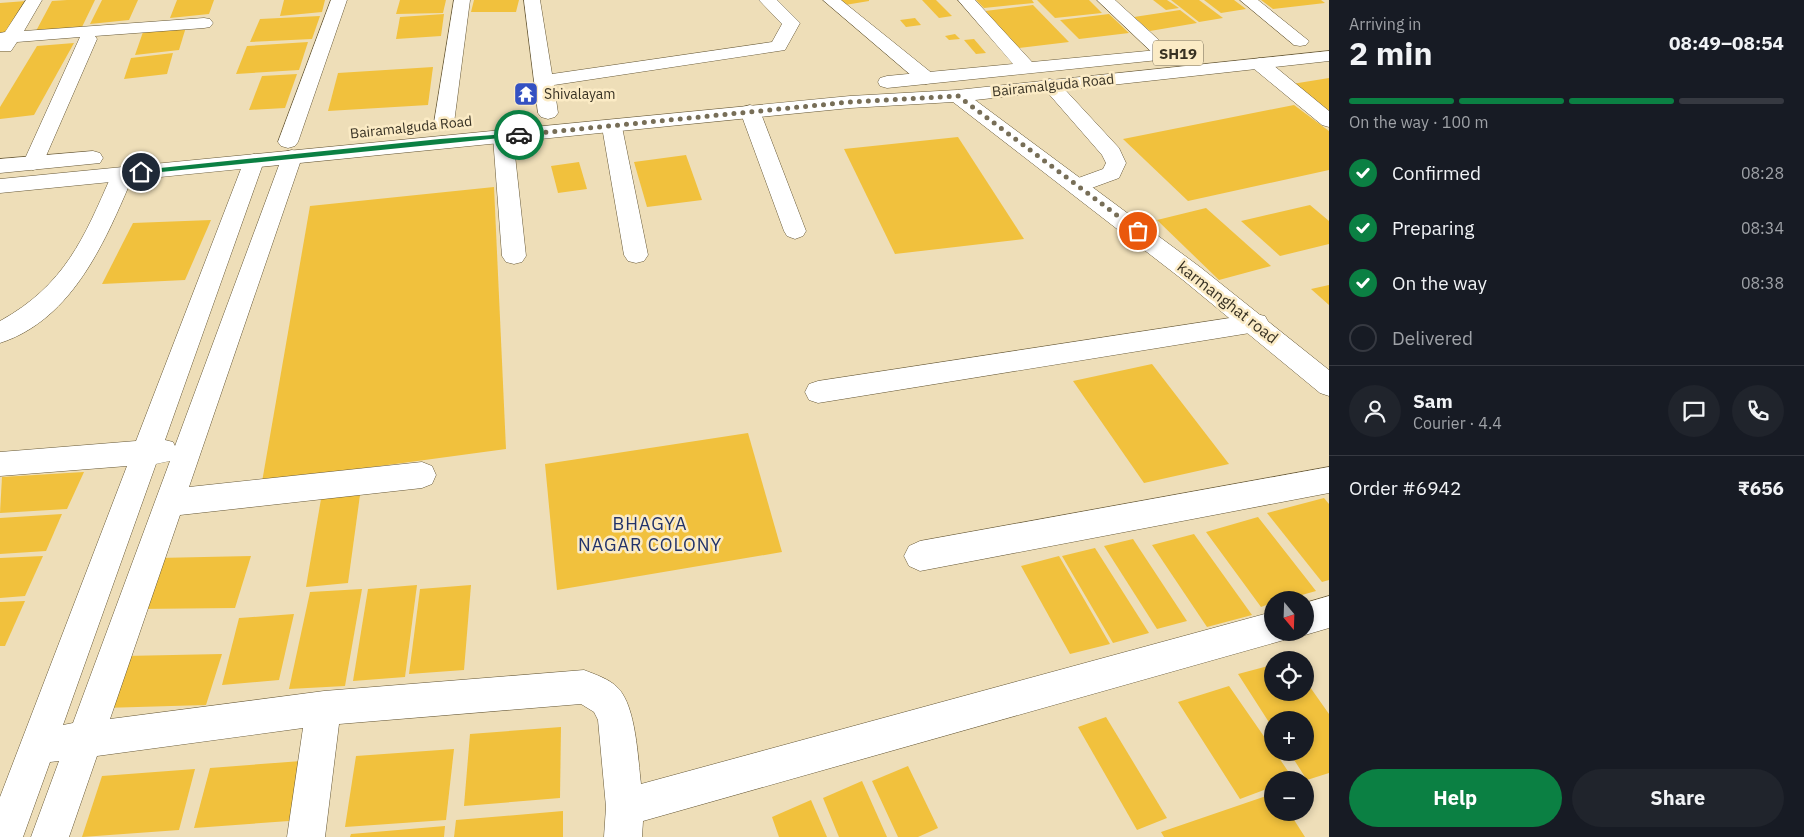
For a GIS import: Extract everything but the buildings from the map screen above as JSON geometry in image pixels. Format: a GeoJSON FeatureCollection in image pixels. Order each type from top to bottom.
{"type":"FeatureCollection","features":[{"type":"Feature","properties":{"kind":"street"},"geometry":{"type":"LineString","coordinates":[[0,55],[5,37],[34,0]]}},
{"type":"Feature","properties":{"kind":"street"},"geometry":{"type":"LineString","coordinates":[[50,837],[187,450],[339,0]]}},
{"type":"Feature","properties":{"kind":"street","name":"Bairamalguda Road"},"geometry":{"type":"LineString","coordinates":[[424,125],[453,122],[462,0]]}},
{"type":"Feature","properties":{"kind":"street"},"geometry":{"type":"LineString","coordinates":[[532,0],[544,82],[574,116],[636,255]]}},
{"type":"Feature","properties":{"kind":"street"},"geometry":{"type":"LineString","coordinates":[[544,82],[779,46],[791,23],[767,0]]}},
{"type":"Feature","properties":{"kind":"street"},"geometry":{"type":"LineString","coordinates":[[830,0],[926,78]]}},
{"type":"Feature","properties":{"kind":"street"},"geometry":{"type":"LineString","coordinates":[[966,0],[1026,68]]}},
{"type":"Feature","properties":{"kind":"street","name":"Bairamalguda Road"},"geometry":{"type":"LineString","coordinates":[[0,166],[503,137],[574,116],[926,78],[1174,54],[1105,0]]}},
{"type":"Feature","properties":{"kind":"street"},"geometry":{"type":"LineString","coordinates":[[1248,0],[1300,41]]}},
{"type":"Feature","properties":{"kind":"street"},"geometry":{"type":"LineString","coordinates":[[5,37],[204,23]]}},
{"type":"Feature","properties":{"kind":"street"},"geometry":{"type":"LineString","coordinates":[[33,163],[88,39]]}},
{"type":"Feature","properties":{"kind":"street"},"geometry":{"type":"LineString","coordinates":[[1270,44],[1319,39]]}},
{"type":"Feature","properties":{"kind":"street","name":"Bairamalguda Road"},"geometry":{"type":"LineString","coordinates":[[574,116],[750,111],[850,102],[958,96],[1329,56]]}},
{"type":"Feature","properties":{"kind":"street"},"geometry":{"type":"LineString","coordinates":[[1260,64],[1329,121]]}},
{"type":"Feature","properties":{"kind":"street"},"geometry":{"type":"LineString","coordinates":[[1050,86],[1112,153],[1116,163],[1112,173],[1078,186]]}},
{"type":"Feature","properties":{"kind":"street","name":"karmanghat road"},"geometry":{"type":"LineString","coordinates":[[958,96],[1256,323],[1329,385]]}},
{"type":"Feature","properties":{"kind":"street"},"geometry":{"type":"LineString","coordinates":[[750,111],[795,231]]}},
{"type":"Feature","properties":{"kind":"street","name":"Bairamalguda Road"},"geometry":{"type":"LineString","coordinates":[[0,186],[254,161],[290,149],[405,128]]}},
{"type":"Feature","properties":{"kind":"street"},"geometry":{"type":"LineString","coordinates":[[503,137],[514,256]]}},
{"type":"Feature","properties":{"kind":"street"},"geometry":{"type":"LineString","coordinates":[[4,837],[254,161]]}},
{"type":"Feature","properties":{"kind":"street"},"geometry":{"type":"LineString","coordinates":[[0,333],[17,325],[47,304],[64,287],[74,273],[101,224],[123,174]]}},
{"type":"Feature","properties":{"kind":"street"},"geometry":{"type":"LineString","coordinates":[[818,392],[1256,323]]}},
{"type":"Feature","properties":{"kind":"street"},"geometry":{"type":"LineString","coordinates":[[0,464],[147,451],[187,450]]}},
{"type":"Feature","properties":{"kind":"street"},"geometry":{"type":"LineString","coordinates":[[168,503],[422,476]]}},
{"type":"Feature","properties":{"kind":"street"},"geometry":{"type":"LineString","coordinates":[[920,556],[1329,480]]}},
{"type":"Feature","properties":{"kind":"street"},"geometry":{"type":"LineString","coordinates":[[1314,616],[1329,612]]}},
{"type":"Feature","properties":{"kind":"street"},"geometry":{"type":"LineString","coordinates":[[38,746],[324,708],[584,687],[606,700],[615,717],[624,822],[1264,630]]}},
{"type":"Feature","properties":{"kind":"street"},"geometry":{"type":"LineString","coordinates":[[306,837],[324,708]]}},
{"type":"Feature","properties":{"kind":"way so far"},"geometry":{"type":"LineString","coordinates":[[519,135],[850,102],[958,96],[1138,231]]}},
{"type":"Feature","properties":{"kind":"place","name":"Shivalayam"},"geometry":{"type":"Point","coordinates":[526,94]}},
{"type":"Feature","properties":{"kind":"district","name":"BHAGYA NAGAR COLONY"},"geometry":{"type":"Point","coordinates":[650,533]}},
{"type":"Feature","properties":{"kind":"route"},"geometry":{"type":"LineString","coordinates":[[141,172],[440,141],[519,135]]}}]}
